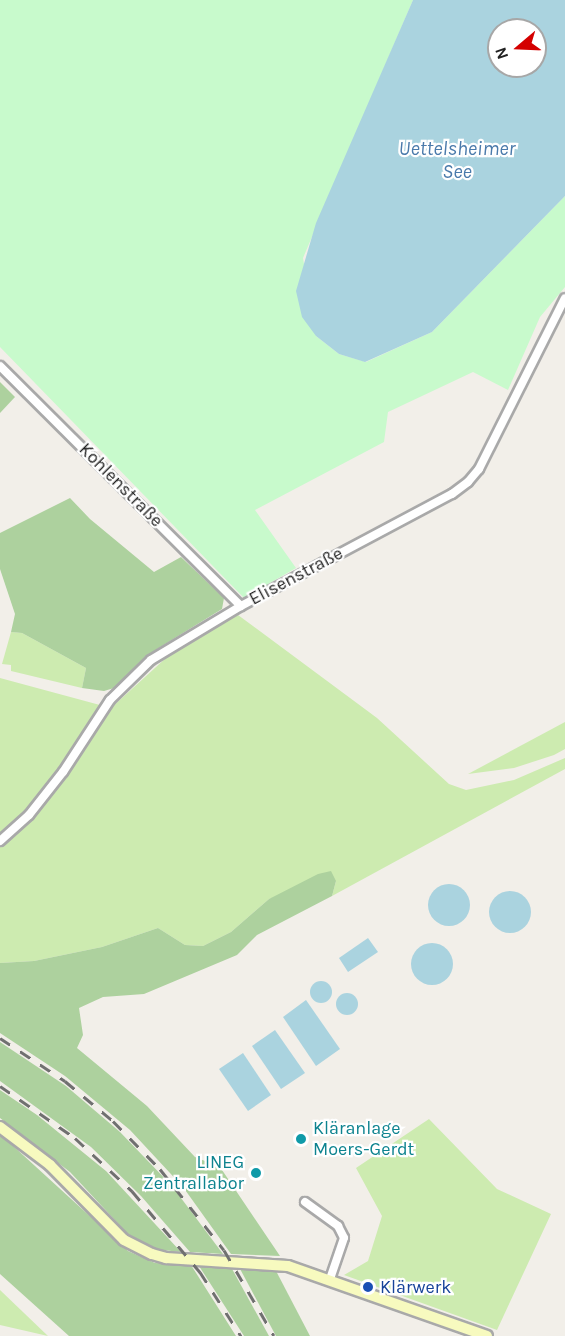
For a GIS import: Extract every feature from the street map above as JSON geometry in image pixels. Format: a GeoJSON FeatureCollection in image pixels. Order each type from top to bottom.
{"type":"FeatureCollection","features":[{"type":"Feature","properties":{"kind":"main road"},"geometry":{"type":"LineString","coordinates":[[0,1127],[50,1165],[124,1240],[152,1254],[166,1258],[288,1266],[487,1336]]}},
{"type":"Feature","properties":{"kind":"street","name":"Elisenstraße"},"geometry":{"type":"LineString","coordinates":[[0,841],[29,815],[63,772],[128,680],[180,640],[452,494],[468,482],[479,469],[565,298]]}},
{"type":"Feature","properties":{"kind":"street","name":"Kohlenstraße"},"geometry":{"type":"LineString","coordinates":[[0,366],[241,606]]}},
{"type":"Feature","properties":{"kind":"street"},"geometry":{"type":"LineString","coordinates":[[305,1202],[338,1226],[344,1238],[330,1279]]}},
{"type":"Feature","properties":{"kind":"green space"},"geometry":{"type":"Polygon","coordinates":[[[0,0],[413,0],[303,258],[316,336],[339,354],[366,362],[432,332],[565,196],[565,287],[540,317],[508,390],[473,372],[388,412],[384,442],[255,510],[296,568],[244,598],[0,347],[0,0]]]}},
{"type":"Feature","properties":{"kind":"green space"},"geometry":{"type":"Polygon","coordinates":[[[0,382],[15,397],[0,413],[0,382]]]}},
{"type":"Feature","properties":{"kind":"green space"},"geometry":{"type":"Polygon","coordinates":[[[70,498],[90,519],[154,572],[181,557],[224,598],[222,609],[157,649],[114,688],[104,691],[82,688],[86,668],[22,633],[11,632],[15,614],[0,569],[0,533],[70,498]]]}},
{"type":"Feature","properties":{"kind":"green space"},"geometry":{"type":"Polygon","coordinates":[[[238,615],[377,718],[449,784],[466,790],[514,780],[565,758],[565,769],[332,896],[336,881],[269,899],[231,932],[203,946],[185,945],[158,928],[102,947],[34,961],[0,963],[0,678],[111,708],[178,647],[238,615]]]}},
{"type":"Feature","properties":{"kind":"green space"},"geometry":{"type":"Polygon","coordinates":[[[11,632],[22,633],[86,668],[82,688],[11,671],[11,665],[2,664],[11,632]]]}},
{"type":"Feature","properties":{"kind":"green space"},"geometry":{"type":"Polygon","coordinates":[[[565,722],[565,749],[554,755],[514,768],[468,774],[565,722]]]}},
{"type":"Feature","properties":{"kind":"green space"},"geometry":{"type":"Polygon","coordinates":[[[331,871],[336,881],[332,896],[257,935],[237,955],[144,994],[103,997],[79,1008],[83,1035],[77,1048],[147,1106],[195,1157],[220,1167],[280,1256],[231,1254],[183,1187],[130,1130],[65,1076],[0,1033],[0,963],[34,961],[102,947],[158,928],[185,945],[203,946],[231,932],[269,899],[318,874],[331,871]]]}},
{"type":"Feature","properties":{"kind":"green space"},"geometry":{"type":"Polygon","coordinates":[[[0,1042],[66,1086],[120,1132],[172,1186],[223,1254],[190,1252],[141,1196],[91,1147],[0,1081],[0,1042]]]}},
{"type":"Feature","properties":{"kind":"green space"},"geometry":{"type":"Polygon","coordinates":[[[0,1090],[37,1115],[106,1171],[181,1252],[153,1249],[127,1233],[70,1172],[0,1118],[0,1090]]]}},
{"type":"Feature","properties":{"kind":"green space"},"geometry":{"type":"Polygon","coordinates":[[[429,1119],[497,1189],[551,1214],[497,1330],[344,1275],[368,1261],[382,1216],[356,1168],[429,1119]]]}},
{"type":"Feature","properties":{"kind":"green space"},"geometry":{"type":"Polygon","coordinates":[[[0,1134],[128,1251],[155,1263],[191,1265],[236,1336],[69,1336],[0,1274],[0,1134]]]}},
{"type":"Feature","properties":{"kind":"green space"},"geometry":{"type":"Polygon","coordinates":[[[199,1266],[231,1267],[269,1336],[244,1336],[199,1266]]]}},
{"type":"Feature","properties":{"kind":"green space"},"geometry":{"type":"Polygon","coordinates":[[[239,1267],[275,1269],[310,1336],[276,1336],[239,1267]]]}},
{"type":"Feature","properties":{"kind":"green space"},"geometry":{"type":"Polygon","coordinates":[[[0,1290],[48,1336],[0,1325],[0,1290]]]}},
{"type":"Feature","properties":{"kind":"water","name":"Uettelsheimer See"},"geometry":{"type":"Polygon","coordinates":[[[413,0],[565,0],[565,196],[432,332],[365,362],[339,354],[316,336],[302,317],[296,291],[316,223],[413,0]]]}},
{"type":"Feature","properties":{"kind":"water"},"geometry":{"type":"Polygon","coordinates":[[[449,884],[457,885],[464,890],[469,897],[469,913],[464,920],[457,925],[449,926],[441,925],[434,920],[429,913],[428,905],[429,897],[434,890],[441,885],[449,884]]]}},
{"type":"Feature","properties":{"kind":"water"},"geometry":{"type":"Polygon","coordinates":[[[510,891],[518,892],[525,897],[530,904],[530,920],[525,927],[518,932],[510,933],[502,932],[495,927],[490,920],[489,912],[490,904],[495,897],[502,892],[510,891]]]}},
{"type":"Feature","properties":{"kind":"water"},"geometry":{"type":"Polygon","coordinates":[[[368,938],[378,952],[348,972],[339,958],[368,938]]]}},
{"type":"Feature","properties":{"kind":"water"},"geometry":{"type":"Polygon","coordinates":[[[432,943],[440,944],[447,949],[452,956],[452,972],[447,979],[440,984],[432,985],[424,984],[417,979],[412,972],[411,964],[412,956],[417,949],[424,944],[432,943]]]}},
{"type":"Feature","properties":{"kind":"water"},"geometry":{"type":"Polygon","coordinates":[[[321,981],[329,984],[332,992],[329,1000],[321,1003],[313,1000],[310,992],[313,984],[321,981]]]}},
{"type":"Feature","properties":{"kind":"water"},"geometry":{"type":"Polygon","coordinates":[[[347,993],[355,996],[358,1004],[355,1012],[347,1015],[339,1012],[336,1004],[339,996],[347,993]]]}},
{"type":"Feature","properties":{"kind":"water"},"geometry":{"type":"Polygon","coordinates":[[[306,1000],[340,1049],[316,1066],[283,1017],[306,1000]]]}},
{"type":"Feature","properties":{"kind":"water"},"geometry":{"type":"Polygon","coordinates":[[[275,1030],[305,1073],[281,1089],[252,1046],[275,1030]]]}},
{"type":"Feature","properties":{"kind":"water"},"geometry":{"type":"Polygon","coordinates":[[[243,1053],[271,1095],[248,1111],[219,1069],[243,1053]]]}},
{"type":"Feature","properties":{"kind":"railway"},"geometry":{"type":"LineString","coordinates":[[0,1038],[65,1081],[113,1121],[160,1169],[224,1250],[274,1336]]}},
{"type":"Feature","properties":{"kind":"railway"},"geometry":{"type":"LineString","coordinates":[[0,1086],[75,1138],[132,1191],[200,1272],[241,1336]]}},
{"type":"Feature","properties":{"kind":"place","name":"Kläranlage Moers-Gerdt"},"geometry":{"type":"Point","coordinates":[301,1139]}},
{"type":"Feature","properties":{"kind":"place","name":"LINEG Zentrallabor"},"geometry":{"type":"Point","coordinates":[256,1173]}},
{"type":"Feature","properties":{"kind":"place","name":"Klärwerk"},"geometry":{"type":"Point","coordinates":[368,1287]}}]}
